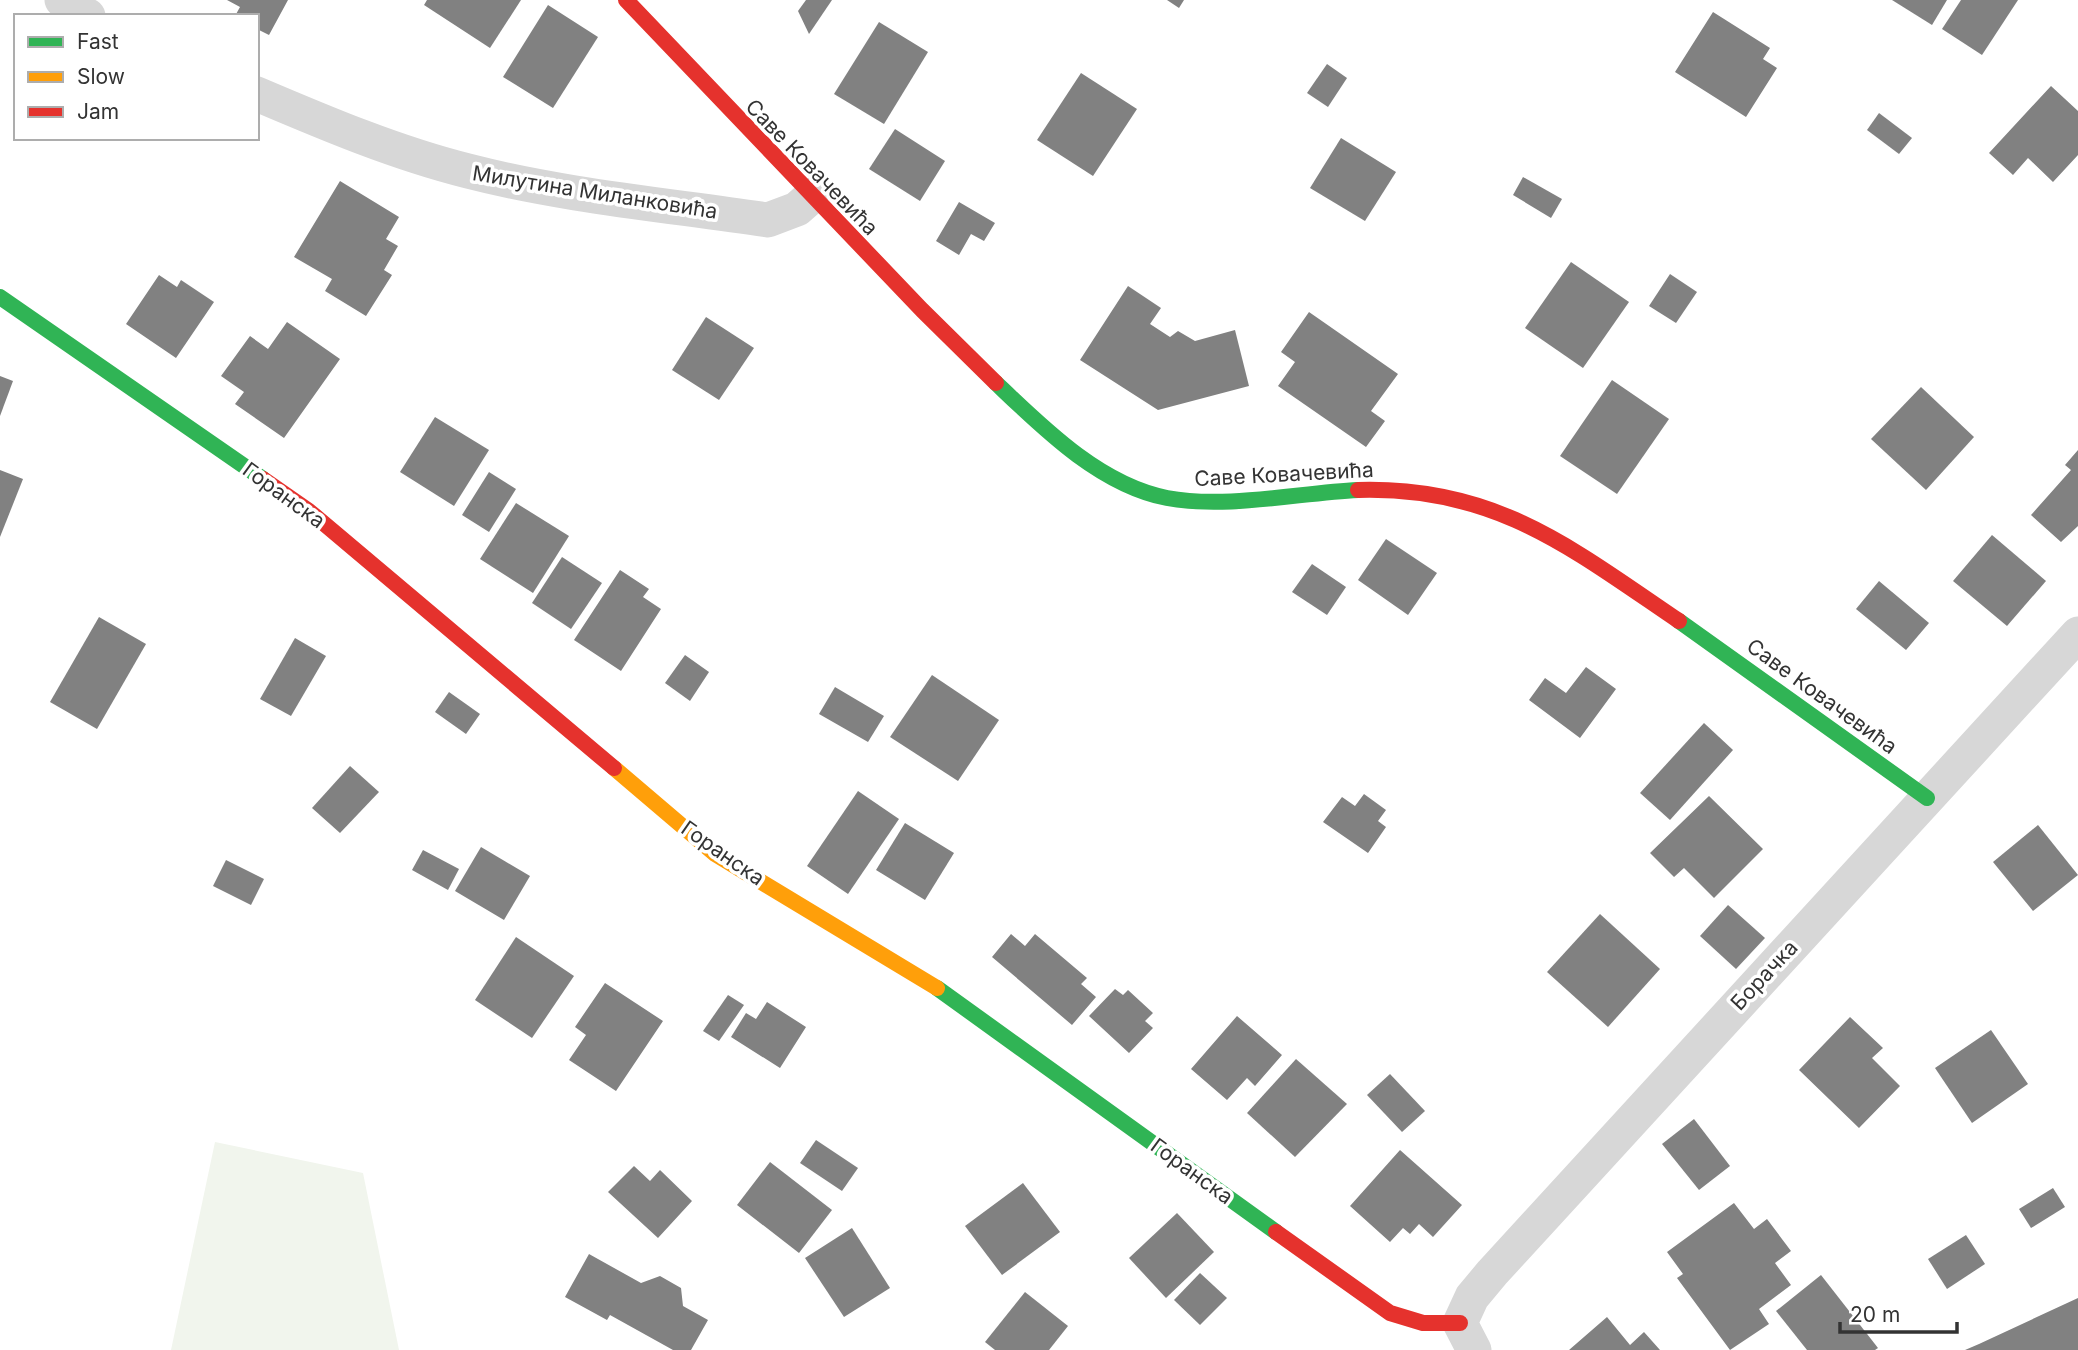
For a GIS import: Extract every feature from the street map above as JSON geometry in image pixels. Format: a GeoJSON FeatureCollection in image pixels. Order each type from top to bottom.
{"type":"FeatureCollection","features":[{"type":"Feature","properties":{"kind":"street"},"geometry":{"type":"LineString","coordinates":[[62,0],[85,14]]}},
{"type":"Feature","properties":{"kind":"street","name":"Саве Ковачевића"},"geometry":{"type":"LineString","coordinates":[[626,0],[689,72],[813,195],[918,309],[1023,409],[1062,442],[1099,467],[1152,494],[1176,499],[1205,501],[1401,490],[1453,497],[1499,510],[1570,550],[1714,645],[1927,798]]}},
{"type":"Feature","properties":{"kind":"street","name":"Милутина Миланковића"},"geometry":{"type":"LineString","coordinates":[[259,95],[329,124],[466,171],[551,187],[768,220],[797,209],[813,195]]}},
{"type":"Feature","properties":{"kind":"street","name":"Горанска"},"geometry":{"type":"LineString","coordinates":[[0,297],[309,511],[715,854],[936,988],[1390,1314],[1467,1337]]}},
{"type":"Feature","properties":{"kind":"street","name":"Борачка"},"geometry":{"type":"LineString","coordinates":[[1467,1337],[1472,1297],[1492,1273],[2078,634]]}},
{"type":"Feature","properties":{"kind":"shaded area"},"geometry":{"type":"Polygon","coordinates":[[[215,1142],[363,1173],[399,1350],[171,1350],[215,1142]]]}},
{"type":"Feature","properties":{"kind":"building"},"geometry":{"type":"Polygon","coordinates":[[[227,0],[288,0],[269,35],[259,30],[259,14],[236,14],[240,7],[227,0]]]}},
{"type":"Feature","properties":{"kind":"building"},"geometry":{"type":"Polygon","coordinates":[[[427,0],[521,0],[490,48],[424,5],[427,0]]]}},
{"type":"Feature","properties":{"kind":"building"},"geometry":{"type":"Polygon","coordinates":[[[806,0],[832,0],[809,34],[798,11],[806,0]]]}},
{"type":"Feature","properties":{"kind":"building"},"geometry":{"type":"Polygon","coordinates":[[[1167,0],[1184,0],[1179,8],[1167,0]]]}},
{"type":"Feature","properties":{"kind":"building"},"geometry":{"type":"Polygon","coordinates":[[[1892,0],[1947,0],[1932,25],[1892,0]]]}},
{"type":"Feature","properties":{"kind":"building"},"geometry":{"type":"Polygon","coordinates":[[[1961,0],[2018,0],[1982,55],[1942,29],[1961,0]]]}},
{"type":"Feature","properties":{"kind":"building"},"geometry":{"type":"Polygon","coordinates":[[[548,5],[598,37],[553,108],[503,77],[548,5]]]}},
{"type":"Feature","properties":{"kind":"building"},"geometry":{"type":"Polygon","coordinates":[[[1713,12],[1770,48],[1763,59],[1777,68],[1746,117],[1675,72],[1713,12]]]}},
{"type":"Feature","properties":{"kind":"building"},"geometry":{"type":"Polygon","coordinates":[[[879,22],[928,52],[884,124],[834,94],[879,22]]]}},
{"type":"Feature","properties":{"kind":"building"},"geometry":{"type":"Polygon","coordinates":[[[1327,64],[1347,78],[1328,107],[1307,93],[1327,64]]]}},
{"type":"Feature","properties":{"kind":"building"},"geometry":{"type":"Polygon","coordinates":[[[1081,73],[1137,109],[1093,176],[1037,140],[1081,73]]]}},
{"type":"Feature","properties":{"kind":"building"},"geometry":{"type":"Polygon","coordinates":[[[2051,86],[2078,111],[2078,155],[2053,182],[2028,158],[2013,175],[1989,153],[2051,86]]]}},
{"type":"Feature","properties":{"kind":"building"},"geometry":{"type":"Polygon","coordinates":[[[1879,113],[1912,138],[1899,154],[1867,130],[1879,113]]]}},
{"type":"Feature","properties":{"kind":"building"},"geometry":{"type":"Polygon","coordinates":[[[895,129],[945,161],[920,201],[869,169],[895,129]]]}},
{"type":"Feature","properties":{"kind":"building"},"geometry":{"type":"Polygon","coordinates":[[[1341,138],[1396,172],[1365,221],[1310,188],[1341,138]]]}},
{"type":"Feature","properties":{"kind":"building"},"geometry":{"type":"Polygon","coordinates":[[[1523,177],[1562,199],[1551,218],[1513,195],[1523,177]]]}},
{"type":"Feature","properties":{"kind":"building"},"geometry":{"type":"Polygon","coordinates":[[[340,181],[399,217],[386,239],[398,246],[384,270],[392,275],[366,316],[325,291],[332,279],[294,257],[340,181]]]}},
{"type":"Feature","properties":{"kind":"building"},"geometry":{"type":"Polygon","coordinates":[[[959,202],[995,223],[984,241],[971,234],[959,255],[936,241],[959,202]]]}},
{"type":"Feature","properties":{"kind":"building"},"geometry":{"type":"Polygon","coordinates":[[[1571,262],[1629,302],[1583,368],[1525,328],[1571,262]]]}},
{"type":"Feature","properties":{"kind":"building"},"geometry":{"type":"Polygon","coordinates":[[[1670,274],[1697,292],[1676,323],[1649,306],[1670,274]]]}},
{"type":"Feature","properties":{"kind":"building"},"geometry":{"type":"Polygon","coordinates":[[[159,275],[177,287],[181,280],[214,302],[176,358],[126,324],[159,275]]]}},
{"type":"Feature","properties":{"kind":"building"},"geometry":{"type":"Polygon","coordinates":[[[1128,286],[1161,308],[1150,324],[1170,337],[1178,331],[1195,341],[1235,330],[1249,386],[1158,410],[1080,360],[1128,286]]]}},
{"type":"Feature","properties":{"kind":"building"},"geometry":{"type":"Polygon","coordinates":[[[1309,312],[1398,374],[1371,411],[1385,421],[1366,447],[1278,386],[1295,362],[1281,352],[1309,312]]]}},
{"type":"Feature","properties":{"kind":"building"},"geometry":{"type":"Polygon","coordinates":[[[706,317],[754,348],[719,400],[672,370],[706,317]]]}},
{"type":"Feature","properties":{"kind":"building"},"geometry":{"type":"Polygon","coordinates":[[[287,322],[340,359],[284,438],[235,404],[244,392],[221,376],[250,336],[268,349],[287,322]]]}},
{"type":"Feature","properties":{"kind":"building"},"geometry":{"type":"Polygon","coordinates":[[[0,376],[13,381],[0,416],[0,376]]]}},
{"type":"Feature","properties":{"kind":"building"},"geometry":{"type":"Polygon","coordinates":[[[1612,380],[1669,419],[1617,494],[1560,456],[1612,380]]]}},
{"type":"Feature","properties":{"kind":"building"},"geometry":{"type":"Polygon","coordinates":[[[1921,387],[1974,437],[1926,490],[1871,439],[1921,387]]]}},
{"type":"Feature","properties":{"kind":"building"},"geometry":{"type":"Polygon","coordinates":[[[435,417],[489,450],[454,506],[400,472],[435,417]]]}},
{"type":"Feature","properties":{"kind":"building"},"geometry":{"type":"Polygon","coordinates":[[[2078,450],[2078,526],[2061,542],[2031,515],[2071,470],[2065,465],[2078,450]]]}},
{"type":"Feature","properties":{"kind":"building"},"geometry":{"type":"Polygon","coordinates":[[[0,470],[23,479],[0,537],[0,470]]]}},
{"type":"Feature","properties":{"kind":"building"},"geometry":{"type":"Polygon","coordinates":[[[489,472],[516,489],[489,532],[462,515],[489,472]]]}},
{"type":"Feature","properties":{"kind":"building"},"geometry":{"type":"Polygon","coordinates":[[[516,503],[569,536],[533,593],[480,559],[516,503]]]}},
{"type":"Feature","properties":{"kind":"building"},"geometry":{"type":"Polygon","coordinates":[[[1992,535],[2046,581],[2007,626],[1953,581],[1992,535]]]}},
{"type":"Feature","properties":{"kind":"building"},"geometry":{"type":"Polygon","coordinates":[[[1386,539],[1437,573],[1408,615],[1358,580],[1386,539]]]}},
{"type":"Feature","properties":{"kind":"building"},"geometry":{"type":"Polygon","coordinates":[[[562,557],[602,583],[571,629],[532,603],[562,557]]]}},
{"type":"Feature","properties":{"kind":"building"},"geometry":{"type":"Polygon","coordinates":[[[1312,564],[1346,587],[1327,615],[1292,592],[1312,564]]]}},
{"type":"Feature","properties":{"kind":"building"},"geometry":{"type":"Polygon","coordinates":[[[620,570],[649,589],[643,597],[661,609],[621,671],[574,640],[620,570]]]}},
{"type":"Feature","properties":{"kind":"building"},"geometry":{"type":"Polygon","coordinates":[[[1879,581],[1929,623],[1906,650],[1856,609],[1879,581]]]}},
{"type":"Feature","properties":{"kind":"building"},"geometry":{"type":"Polygon","coordinates":[[[99,617],[146,644],[97,729],[50,702],[99,617]]]}},
{"type":"Feature","properties":{"kind":"building"},"geometry":{"type":"Polygon","coordinates":[[[295,638],[326,656],[291,716],[260,699],[295,638]]]}},
{"type":"Feature","properties":{"kind":"building"},"geometry":{"type":"Polygon","coordinates":[[[685,655],[709,672],[690,701],[665,683],[685,655]]]}},
{"type":"Feature","properties":{"kind":"building"},"geometry":{"type":"Polygon","coordinates":[[[1586,667],[1616,689],[1580,738],[1529,700],[1545,678],[1566,693],[1586,667]]]}},
{"type":"Feature","properties":{"kind":"building"},"geometry":{"type":"Polygon","coordinates":[[[932,675],[999,720],[958,781],[890,737],[932,675]]]}},
{"type":"Feature","properties":{"kind":"building"},"geometry":{"type":"Polygon","coordinates":[[[835,687],[884,716],[868,742],[819,714],[835,687]]]}},
{"type":"Feature","properties":{"kind":"building"},"geometry":{"type":"Polygon","coordinates":[[[449,692],[480,714],[466,734],[435,712],[449,692]]]}},
{"type":"Feature","properties":{"kind":"building"},"geometry":{"type":"Polygon","coordinates":[[[1704,723],[1733,750],[1670,820],[1640,793],[1704,723]]]}},
{"type":"Feature","properties":{"kind":"building"},"geometry":{"type":"Polygon","coordinates":[[[350,766],[379,792],[340,833],[312,808],[350,766]]]}},
{"type":"Feature","properties":{"kind":"building"},"geometry":{"type":"Polygon","coordinates":[[[858,791],[899,819],[848,894],[807,866],[858,791]]]}},
{"type":"Feature","properties":{"kind":"building"},"geometry":{"type":"Polygon","coordinates":[[[1364,794],[1386,810],[1378,821],[1386,827],[1368,853],[1323,822],[1342,797],[1355,806],[1364,794]]]}},
{"type":"Feature","properties":{"kind":"building"},"geometry":{"type":"Polygon","coordinates":[[[1709,796],[1763,849],[1714,898],[1684,868],[1674,877],[1650,853],[1709,796]]]}},
{"type":"Feature","properties":{"kind":"building"},"geometry":{"type":"Polygon","coordinates":[[[905,823],[954,853],[925,900],[876,870],[905,823]]]}},
{"type":"Feature","properties":{"kind":"building"},"geometry":{"type":"Polygon","coordinates":[[[2038,825],[2078,875],[2033,911],[1993,862],[2038,825]]]}},
{"type":"Feature","properties":{"kind":"building"},"geometry":{"type":"Polygon","coordinates":[[[481,847],[530,876],[504,920],[455,891],[481,847]]]}},
{"type":"Feature","properties":{"kind":"building"},"geometry":{"type":"Polygon","coordinates":[[[423,850],[459,869],[448,890],[412,870],[423,850]]]}},
{"type":"Feature","properties":{"kind":"building"},"geometry":{"type":"Polygon","coordinates":[[[226,860],[264,879],[251,905],[213,886],[226,860]]]}},
{"type":"Feature","properties":{"kind":"building"},"geometry":{"type":"Polygon","coordinates":[[[1728,905],[1765,938],[1736,969],[1700,936],[1728,905]]]}},
{"type":"Feature","properties":{"kind":"building"},"geometry":{"type":"Polygon","coordinates":[[[1600,914],[1660,969],[1608,1027],[1547,972],[1600,914]]]}},
{"type":"Feature","properties":{"kind":"building"},"geometry":{"type":"Polygon","coordinates":[[[1011,934],[1025,946],[1035,934],[1087,978],[1081,984],[1096,997],[1072,1025],[992,957],[1011,934]]]}},
{"type":"Feature","properties":{"kind":"building"},"geometry":{"type":"Polygon","coordinates":[[[516,937],[574,976],[532,1038],[475,1000],[516,937]]]}},
{"type":"Feature","properties":{"kind":"building"},"geometry":{"type":"Polygon","coordinates":[[[605,983],[663,1021],[616,1091],[569,1060],[586,1035],[575,1027],[605,983]]]}},
{"type":"Feature","properties":{"kind":"building"},"geometry":{"type":"Polygon","coordinates":[[[1115,989],[1123,995],[1128,990],[1153,1013],[1145,1021],[1153,1028],[1129,1053],[1089,1016],[1115,989]]]}},
{"type":"Feature","properties":{"kind":"building"},"geometry":{"type":"Polygon","coordinates":[[[728,995],[744,1005],[719,1041],[703,1031],[728,995]]]}},
{"type":"Feature","properties":{"kind":"building"},"geometry":{"type":"Polygon","coordinates":[[[767,1002],[806,1027],[780,1068],[731,1037],[746,1013],[756,1019],[767,1002]]]}},
{"type":"Feature","properties":{"kind":"building"},"geometry":{"type":"Polygon","coordinates":[[[1237,1016],[1282,1055],[1255,1086],[1247,1078],[1227,1100],[1191,1069],[1237,1016]]]}},
{"type":"Feature","properties":{"kind":"building"},"geometry":{"type":"Polygon","coordinates":[[[1850,1017],[1883,1048],[1872,1058],[1900,1086],[1859,1128],[1799,1070],[1850,1017]]]}},
{"type":"Feature","properties":{"kind":"building"},"geometry":{"type":"Polygon","coordinates":[[[1991,1030],[2028,1084],[1972,1123],[1935,1068],[1991,1030]]]}},
{"type":"Feature","properties":{"kind":"building"},"geometry":{"type":"Polygon","coordinates":[[[1296,1059],[1347,1104],[1295,1157],[1247,1113],[1296,1059]]]}},
{"type":"Feature","properties":{"kind":"building"},"geometry":{"type":"Polygon","coordinates":[[[1390,1074],[1425,1111],[1402,1132],[1367,1095],[1390,1074]]]}},
{"type":"Feature","properties":{"kind":"building"},"geometry":{"type":"Polygon","coordinates":[[[1694,1119],[1730,1166],[1699,1190],[1662,1144],[1694,1119]]]}},
{"type":"Feature","properties":{"kind":"building"},"geometry":{"type":"Polygon","coordinates":[[[816,1140],[858,1168],[842,1191],[800,1163],[816,1140]]]}},
{"type":"Feature","properties":{"kind":"building"},"geometry":{"type":"Polygon","coordinates":[[[1400,1150],[1462,1205],[1433,1237],[1419,1224],[1410,1234],[1403,1228],[1390,1242],[1350,1206],[1400,1150]]]}},
{"type":"Feature","properties":{"kind":"building"},"geometry":{"type":"Polygon","coordinates":[[[770,1162],[832,1210],[799,1253],[737,1205],[770,1162]]]}},
{"type":"Feature","properties":{"kind":"building"},"geometry":{"type":"Polygon","coordinates":[[[634,1166],[650,1181],[660,1170],[692,1201],[658,1238],[608,1192],[634,1166]]]}},
{"type":"Feature","properties":{"kind":"building"},"geometry":{"type":"Polygon","coordinates":[[[1023,1183],[1060,1232],[1002,1275],[965,1226],[1023,1183]]]}},
{"type":"Feature","properties":{"kind":"building"},"geometry":{"type":"Polygon","coordinates":[[[2053,1188],[2065,1207],[2031,1228],[2019,1209],[2053,1188]]]}},
{"type":"Feature","properties":{"kind":"building"},"geometry":{"type":"Polygon","coordinates":[[[1734,1203],[1754,1229],[1767,1219],[1791,1251],[1775,1263],[1791,1285],[1759,1309],[1769,1324],[1730,1350],[1677,1278],[1683,1274],[1667,1252],[1734,1203]]]}},
{"type":"Feature","properties":{"kind":"building"},"geometry":{"type":"Polygon","coordinates":[[[1177,1213],[1214,1252],[1166,1298],[1129,1258],[1177,1213]]]}},
{"type":"Feature","properties":{"kind":"building"},"geometry":{"type":"Polygon","coordinates":[[[852,1228],[890,1288],[844,1317],[805,1258],[852,1228]]]}},
{"type":"Feature","properties":{"kind":"building"},"geometry":{"type":"Polygon","coordinates":[[[1966,1235],[1985,1264],[1947,1289],[1928,1259],[1966,1235]]]}},
{"type":"Feature","properties":{"kind":"building"},"geometry":{"type":"Polygon","coordinates":[[[589,1254],[641,1283],[660,1276],[681,1288],[683,1306],[708,1320],[691,1350],[673,1350],[610,1315],[607,1320],[565,1297],[589,1254]]]}},
{"type":"Feature","properties":{"kind":"building"},"geometry":{"type":"Polygon","coordinates":[[[1200,1273],[1227,1298],[1200,1325],[1174,1300],[1200,1273]]]}},
{"type":"Feature","properties":{"kind":"building"},"geometry":{"type":"Polygon","coordinates":[[[1821,1275],[1878,1348],[1807,1350],[1776,1311],[1821,1275]]]}},
{"type":"Feature","properties":{"kind":"building"},"geometry":{"type":"Polygon","coordinates":[[[1025,1292],[1068,1326],[1049,1350],[995,1350],[985,1342],[1025,1292]]]}},
{"type":"Feature","properties":{"kind":"building"},"geometry":{"type":"Polygon","coordinates":[[[2078,1298],[2078,1350],[1965,1350],[1979,1344],[2078,1298]]]}},
{"type":"Feature","properties":{"kind":"building"},"geometry":{"type":"Polygon","coordinates":[[[1607,1317],[1630,1345],[1644,1332],[1660,1350],[1569,1350],[1607,1317]]]}},
{"type":"Feature","properties":{"kind":"traffic: fast"},"geometry":{"type":"LineString","coordinates":[[0,297],[263,479]]}},
{"type":"Feature","properties":{"kind":"traffic: fast"},"geometry":{"type":"LineString","coordinates":[[996,383],[1074,453],[1119,481],[1142,491],[1167,498],[1213,502],[1358,490]]}},
{"type":"Feature","properties":{"kind":"traffic: fast"},"geometry":{"type":"LineString","coordinates":[[1679,621],[1927,798]]}},
{"type":"Feature","properties":{"kind":"traffic: fast"},"geometry":{"type":"LineString","coordinates":[[937,988],[1276,1232]]}},
{"type":"Feature","properties":{"kind":"traffic: slow"},"geometry":{"type":"LineString","coordinates":[[614,768],[715,854],[937,988]]}},
{"type":"Feature","properties":{"kind":"traffic: jam"},"geometry":{"type":"LineString","coordinates":[[626,0],[922,310],[996,383]]}},
{"type":"Feature","properties":{"kind":"traffic: jam"},"geometry":{"type":"LineString","coordinates":[[263,479],[309,511],[614,768]]}},
{"type":"Feature","properties":{"kind":"traffic: jam"},"geometry":{"type":"LineString","coordinates":[[1358,490],[1407,491],[1492,510],[1566,546],[1679,621]]}},
{"type":"Feature","properties":{"kind":"traffic: jam"},"geometry":{"type":"LineString","coordinates":[[1276,1232],[1390,1313],[1423,1323],[1460,1323]]}}]}
